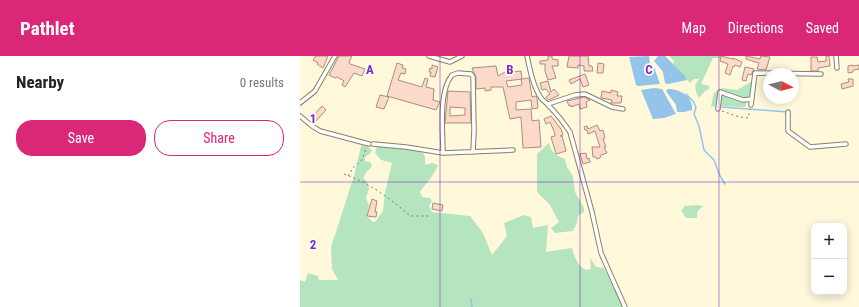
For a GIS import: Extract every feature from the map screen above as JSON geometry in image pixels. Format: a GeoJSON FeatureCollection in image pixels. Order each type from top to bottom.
{"type":"FeatureCollection","features":[{"type":"Feature","properties":{"kind":"street"},"geometry":{"type":"LineString","coordinates":[[300,103],[315,91],[335,56]]}},
{"type":"Feature","properties":{"kind":"street"},"geometry":{"type":"LineString","coordinates":[[429,56],[450,62],[462,56]]}},
{"type":"Feature","properties":{"kind":"street"},"geometry":{"type":"LineString","coordinates":[[527,56],[534,85],[543,100],[548,104],[570,132],[602,253],[625,307]]}},
{"type":"Feature","properties":{"kind":"street"},"geometry":{"type":"LineString","coordinates":[[836,56],[837,68]]}},
{"type":"Feature","properties":{"kind":"street"},"geometry":{"type":"LineString","coordinates":[[443,153],[442,108],[446,87],[452,75],[462,73],[471,74],[473,77],[473,152]]}},
{"type":"Feature","properties":{"kind":"street"},"geometry":{"type":"LineString","coordinates":[[751,105],[755,73],[821,74]]}},
{"type":"Feature","properties":{"kind":"street"},"geometry":{"type":"LineString","coordinates":[[718,109],[720,92],[743,100],[752,99]]}},
{"type":"Feature","properties":{"kind":"street"},"geometry":{"type":"LineString","coordinates":[[548,104],[575,95],[585,94],[609,106],[623,109]]}},
{"type":"Feature","properties":{"kind":"street"},"geometry":{"type":"LineString","coordinates":[[788,112],[788,130],[810,148],[846,144]]}},
{"type":"Feature","properties":{"kind":"street"},"geometry":{"type":"LineString","coordinates":[[300,116],[312,126],[320,130],[370,144],[443,153],[513,150]]}},
{"type":"Feature","properties":{"kind":"path"},"geometry":{"type":"LineString","coordinates":[[718,109],[736,116],[748,118],[751,105]]}},
{"type":"Feature","properties":{"kind":"path"},"geometry":{"type":"LineString","coordinates":[[348,176],[353,168],[362,160],[370,144]]}},
{"type":"Feature","properties":{"kind":"path"},"geometry":{"type":"LineString","coordinates":[[344,174],[364,182],[385,195],[410,216],[431,216]]}},
{"type":"Feature","properties":{"kind":"green space"},"geometry":{"type":"Polygon","coordinates":[[[669,56],[723,56],[721,58],[713,58],[701,84],[710,86],[708,90],[705,91],[699,98],[695,85],[699,79],[694,79],[690,83],[673,64],[674,61],[669,56]]]}},
{"type":"Feature","properties":{"kind":"green space"},"geometry":{"type":"Polygon","coordinates":[[[751,82],[754,87],[745,107],[711,106],[714,93],[722,88],[737,90],[751,82]]]}},
{"type":"Feature","properties":{"kind":"green space"},"geometry":{"type":"Polygon","coordinates":[[[549,143],[554,153],[565,159],[567,167],[573,176],[575,192],[584,208],[584,212],[578,216],[577,223],[573,231],[555,233],[551,228],[559,222],[550,205],[537,192],[537,154],[549,143]]]}},
{"type":"Feature","properties":{"kind":"green space"},"geometry":{"type":"Polygon","coordinates":[[[365,145],[372,150],[370,154],[365,157],[365,161],[370,162],[372,165],[363,178],[367,181],[369,189],[366,198],[369,205],[367,216],[373,222],[375,222],[383,211],[385,192],[392,163],[381,160],[375,153],[377,147],[406,148],[423,153],[425,157],[425,165],[432,163],[438,165],[420,192],[422,197],[430,198],[432,201],[429,206],[432,212],[470,216],[483,233],[492,255],[507,236],[504,223],[524,215],[531,217],[533,228],[548,225],[546,252],[572,248],[578,263],[586,270],[591,269],[590,258],[596,267],[604,268],[623,307],[300,307],[300,280],[305,282],[308,273],[318,276],[319,280],[338,280],[332,269],[331,247],[354,176],[361,146],[365,145]]]}},
{"type":"Feature","properties":{"kind":"green space"},"geometry":{"type":"Polygon","coordinates":[[[684,206],[703,206],[697,212],[697,218],[686,218],[681,210],[684,206]]]}},
{"type":"Feature","properties":{"kind":"water"},"geometry":{"type":"Polygon","coordinates":[[[649,56],[650,63],[654,67],[660,84],[638,86],[636,85],[629,57],[649,56]]]}},
{"type":"Feature","properties":{"kind":"water"},"geometry":{"type":"Polygon","coordinates":[[[658,56],[665,56],[685,76],[687,80],[668,84],[665,83],[663,72],[654,61],[658,56]]]}},
{"type":"Feature","properties":{"kind":"water"},"geometry":{"type":"Polygon","coordinates":[[[654,88],[662,89],[676,114],[664,118],[653,119],[641,90],[654,88]]]}},
{"type":"Feature","properties":{"kind":"water"},"geometry":{"type":"Polygon","coordinates":[[[668,89],[677,90],[685,94],[691,101],[692,110],[677,112],[676,105],[666,91],[668,89]]]}},
{"type":"Feature","properties":{"kind":"building"},"geometry":{"type":"Polygon","coordinates":[[[316,56],[328,56],[323,68],[313,60],[316,56]]]}},
{"type":"Feature","properties":{"kind":"building"},"geometry":{"type":"Polygon","coordinates":[[[339,56],[352,56],[349,62],[350,64],[365,69],[362,76],[354,73],[345,87],[342,85],[344,81],[329,75],[339,56]]]}},
{"type":"Feature","properties":{"kind":"building"},"geometry":{"type":"Polygon","coordinates":[[[548,56],[552,56],[552,59],[558,60],[558,66],[552,66],[556,78],[548,80],[545,71],[545,64],[540,64],[540,61],[548,60],[548,56]]]}},
{"type":"Feature","properties":{"kind":"building"},"geometry":{"type":"Polygon","coordinates":[[[569,56],[588,56],[589,66],[592,66],[593,71],[584,71],[584,66],[578,65],[578,68],[567,67],[569,56]]]}},
{"type":"Feature","properties":{"kind":"building"},"geometry":{"type":"Polygon","coordinates":[[[721,56],[733,58],[742,62],[740,67],[735,65],[734,67],[733,66],[730,75],[725,73],[728,64],[720,61],[721,56]]]}},
{"type":"Feature","properties":{"kind":"building"},"geometry":{"type":"Polygon","coordinates":[[[746,56],[760,59],[761,56],[770,57],[767,68],[763,68],[763,70],[757,69],[759,63],[746,59],[746,56]]]}},
{"type":"Feature","properties":{"kind":"building"},"geometry":{"type":"Polygon","coordinates":[[[826,56],[829,56],[830,66],[818,68],[818,71],[811,71],[811,57],[817,57],[818,62],[826,61],[826,56]]]}},
{"type":"Feature","properties":{"kind":"building"},"geometry":{"type":"Polygon","coordinates":[[[397,63],[403,65],[402,68],[406,69],[405,74],[401,73],[398,80],[422,87],[425,78],[428,79],[426,87],[434,89],[433,100],[440,102],[436,110],[387,96],[397,63]]]}},
{"type":"Feature","properties":{"kind":"building"},"geometry":{"type":"Polygon","coordinates":[[[598,63],[604,64],[603,73],[597,73],[598,63]]]}},
{"type":"Feature","properties":{"kind":"building"},"geometry":{"type":"Polygon","coordinates":[[[432,65],[438,67],[435,77],[430,76],[431,72],[429,72],[430,68],[432,69],[432,65]]]}},
{"type":"Feature","properties":{"kind":"building"},"geometry":{"type":"Polygon","coordinates":[[[859,65],[859,69],[848,73],[848,66],[859,65]]]}},
{"type":"Feature","properties":{"kind":"building"},"geometry":{"type":"Polygon","coordinates":[[[496,66],[498,76],[503,73],[521,71],[522,79],[529,78],[532,97],[536,96],[538,108],[532,109],[531,100],[516,102],[516,110],[531,109],[532,121],[539,120],[541,147],[523,148],[521,117],[510,119],[503,87],[491,87],[491,90],[485,91],[485,88],[476,89],[476,77],[472,68],[496,66]],[[521,79],[506,81],[508,87],[522,85],[521,79]]]}},
{"type":"Feature","properties":{"kind":"building"},"geometry":{"type":"Polygon","coordinates":[[[745,67],[754,69],[751,75],[748,74],[746,81],[742,80],[745,67]]]}},
{"type":"Feature","properties":{"kind":"building"},"geometry":{"type":"Polygon","coordinates":[[[585,74],[589,85],[583,87],[580,79],[571,84],[569,80],[585,74]]]}},
{"type":"Feature","properties":{"kind":"building"},"geometry":{"type":"Polygon","coordinates":[[[848,79],[853,79],[853,86],[842,89],[841,84],[849,82],[848,79]]]}},
{"type":"Feature","properties":{"kind":"building"},"geometry":{"type":"Polygon","coordinates":[[[548,81],[551,92],[554,89],[559,95],[549,100],[546,97],[550,94],[546,89],[542,90],[540,83],[548,81]]]}},
{"type":"Feature","properties":{"kind":"building"},"geometry":{"type":"Polygon","coordinates":[[[611,90],[618,92],[617,96],[622,96],[621,103],[611,103],[612,100],[601,98],[602,91],[611,93],[611,90]]]}},
{"type":"Feature","properties":{"kind":"building"},"geometry":{"type":"Polygon","coordinates":[[[448,91],[470,92],[471,123],[445,123],[448,91]],[[450,107],[450,116],[465,115],[465,108],[450,107]]]}},
{"type":"Feature","properties":{"kind":"building"},"geometry":{"type":"Polygon","coordinates":[[[380,95],[389,97],[384,109],[376,107],[380,95]]]}},
{"type":"Feature","properties":{"kind":"building"},"geometry":{"type":"Polygon","coordinates":[[[584,97],[590,100],[586,102],[587,107],[580,109],[579,104],[571,107],[571,105],[569,106],[567,101],[584,97]]]}},
{"type":"Feature","properties":{"kind":"building"},"geometry":{"type":"Polygon","coordinates":[[[322,106],[326,110],[315,122],[311,118],[322,106]]]}},
{"type":"Feature","properties":{"kind":"building"},"geometry":{"type":"Polygon","coordinates":[[[551,116],[561,129],[563,135],[560,136],[562,136],[566,151],[556,154],[551,137],[555,136],[554,131],[550,122],[546,124],[544,119],[551,116]]]}},
{"type":"Feature","properties":{"kind":"building"},"geometry":{"type":"Polygon","coordinates":[[[597,125],[600,131],[603,130],[605,138],[603,139],[606,147],[604,147],[607,153],[601,155],[600,158],[597,159],[596,157],[593,157],[592,147],[600,147],[595,131],[588,134],[584,127],[587,126],[588,129],[597,125]]]}},
{"type":"Feature","properties":{"kind":"building"},"geometry":{"type":"Polygon","coordinates":[[[586,153],[587,159],[589,158],[590,162],[583,164],[580,154],[586,153]]]}},
{"type":"Feature","properties":{"kind":"building"},"geometry":{"type":"Polygon","coordinates":[[[372,199],[377,201],[375,212],[377,212],[376,217],[367,216],[372,199]]]}},
{"type":"Feature","properties":{"kind":"building"},"geometry":{"type":"Polygon","coordinates":[[[433,203],[443,205],[442,211],[432,209],[433,203]]]}},
{"type":"Feature","properties":{"kind":"waterway"},"geometry":{"type":"LineString","coordinates":[[686,94],[693,101],[696,107],[694,114],[699,126],[704,150],[714,160],[720,176],[725,184]]}},
{"type":"Feature","properties":{"kind":"waterway"},"geometry":{"type":"LineString","coordinates":[[722,107],[788,112]]}},
{"type":"Feature","properties":{"kind":"waterway"},"geometry":{"type":"LineString","coordinates":[[471,299],[472,307]]}}]}
